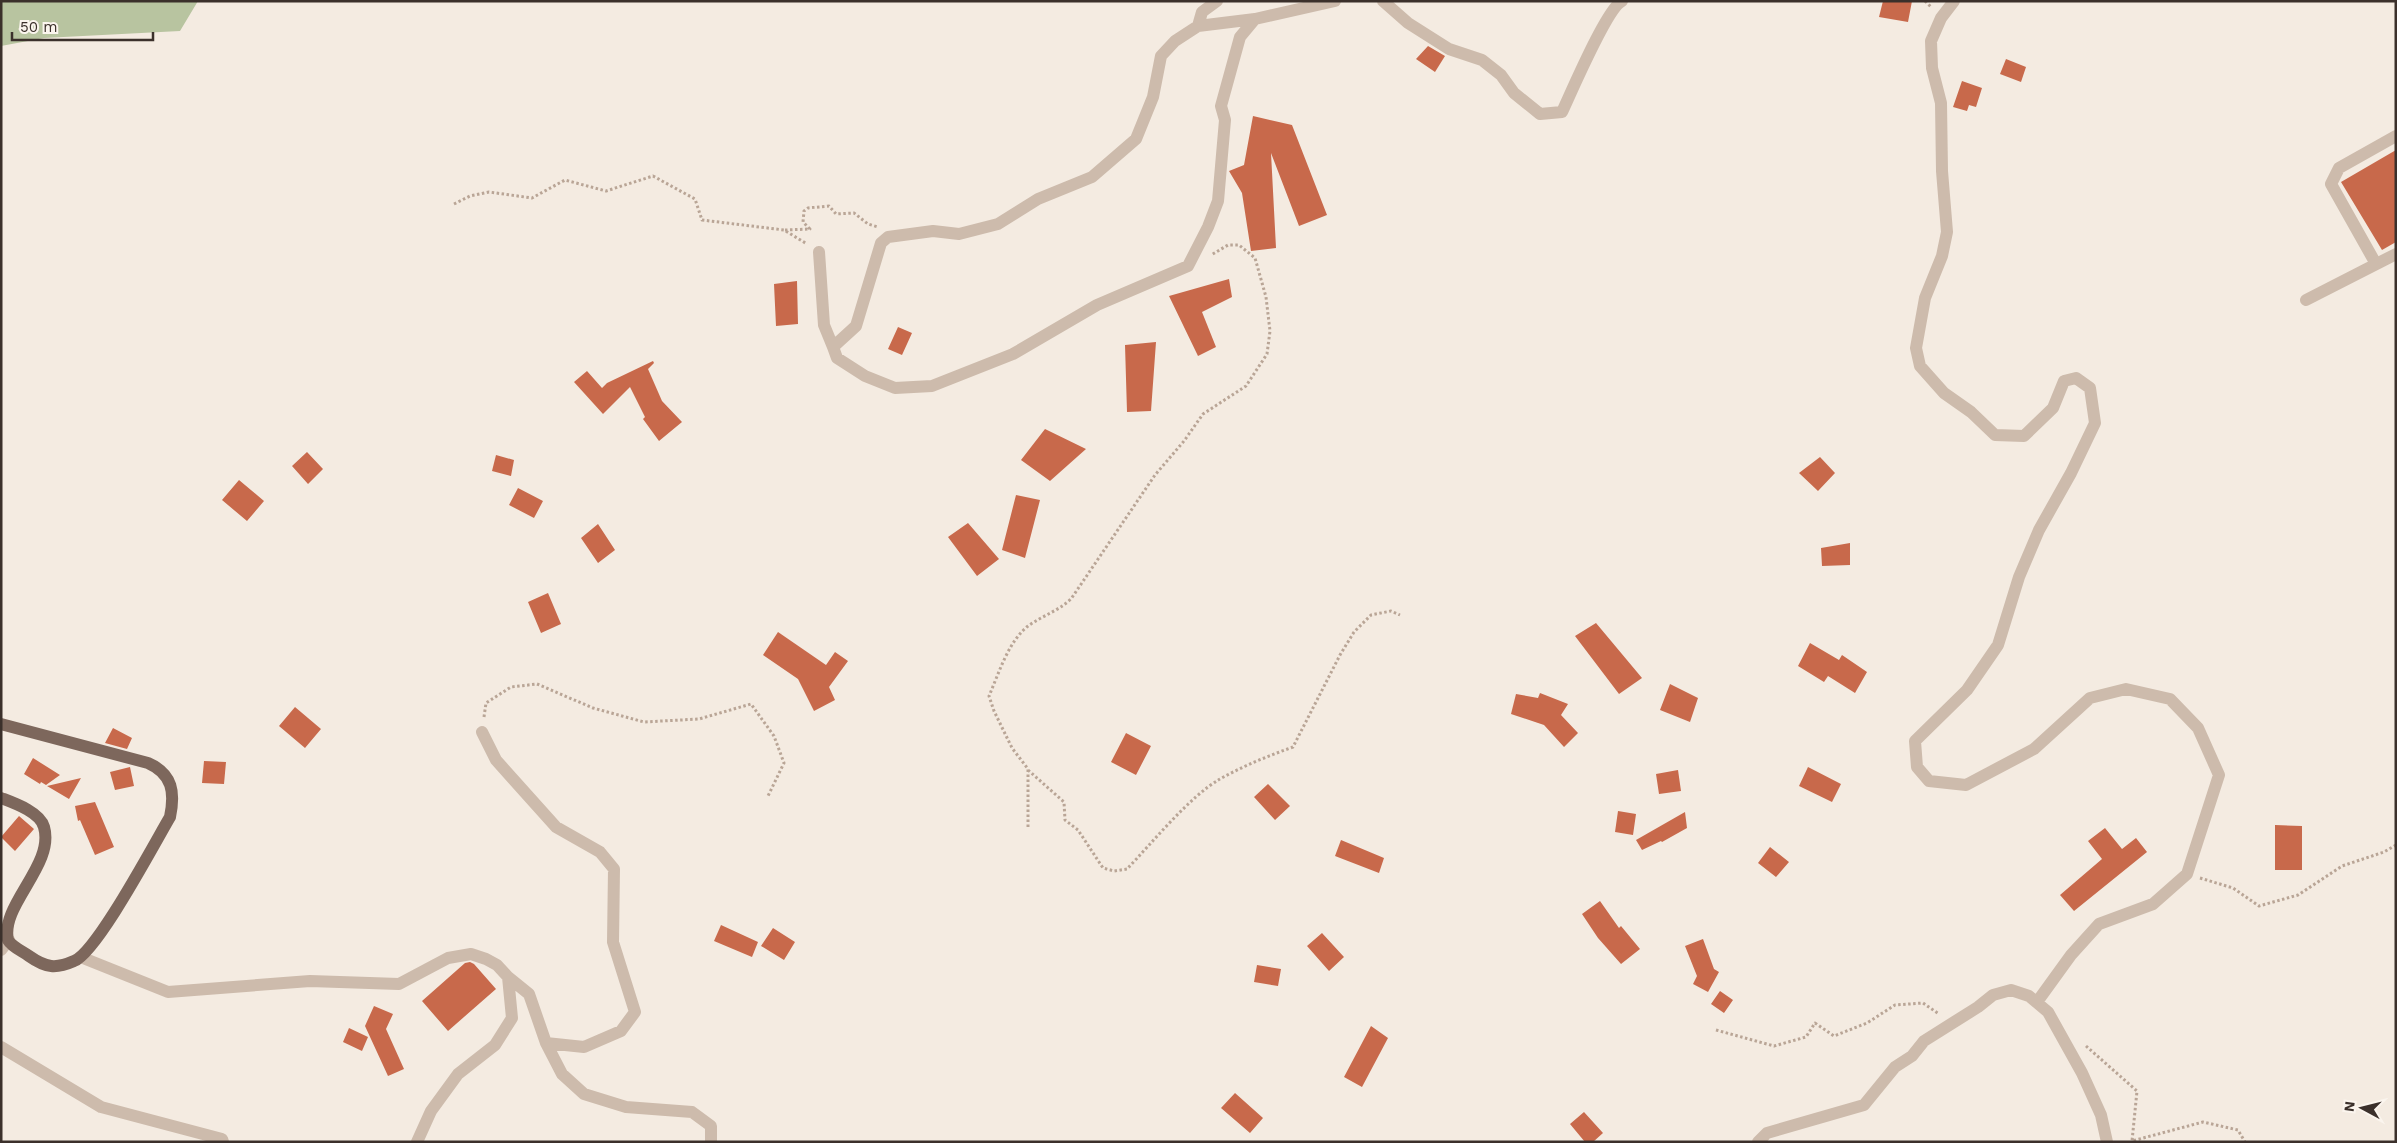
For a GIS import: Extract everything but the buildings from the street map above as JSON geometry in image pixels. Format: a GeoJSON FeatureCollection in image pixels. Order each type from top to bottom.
{"type":"FeatureCollection","features":[{"type":"Feature","properties":{"kind":"main road"},"geometry":{"type":"LineString","coordinates":[[1,724],[148,762],[166,774],[172,785],[174,798],[170,817],[102,932],[82,958],[60,968],[45,965],[16,948],[5,945],[6,924],[11,907],[30,880],[44,840],[44,828],[40,820],[29,812],[1,798]]}},
{"type":"Feature","properties":{"kind":"street"},"geometry":{"type":"LineString","coordinates":[[1198,26],[1202,12],[1218,1]]}},
{"type":"Feature","properties":{"kind":"street"},"geometry":{"type":"LineString","coordinates":[[834,347],[856,326],[881,243],[888,237],[932,231],[959,234],[975,231],[998,224],[1038,199],[1092,177],[1136,139],[1153,97],[1161,56],[1175,40],[1198,26],[1255,19],[1335,1]]}},
{"type":"Feature","properties":{"kind":"street"},"geometry":{"type":"LineString","coordinates":[[1383,1],[1408,23],[1449,49],[1482,60],[1501,75],[1514,93],[1540,114],[1562,112],[1606,20],[1618,3],[1622,1]]}},
{"type":"Feature","properties":{"kind":"street"},"geometry":{"type":"LineString","coordinates":[[1954,1],[1941,18],[1931,40],[1932,68],[1941,103],[1942,171],[1947,232],[1942,256],[1925,298],[1916,348],[1920,366],[1944,392],[1972,412],[1995,435],[2024,436],[2053,408],[2064,381],[2076,378],[2090,388],[2095,423],[2071,474],[2038,530],[2019,577],[1998,645],[1967,690],[1915,740],[1917,767],[1929,781],[1966,785],[2034,749],[2090,698],[2126,689],[2170,699],[2198,728],[2219,775],[2187,874],[2153,904],[2099,924],[2071,956],[2037,1002]]}},
{"type":"Feature","properties":{"kind":"street"},"geometry":{"type":"LineString","coordinates":[[819,252],[824,325],[837,358],[865,376],[895,388],[932,386],[1013,354],[1097,305],[1188,266],[1208,228],[1218,201],[1226,120],[1221,106],[1240,37],[1255,19]]}},
{"type":"Feature","properties":{"kind":"street"},"geometry":{"type":"LineString","coordinates":[[2376,264],[2331,184],[2339,168],[2396,136]]}},
{"type":"Feature","properties":{"kind":"street"},"geometry":{"type":"LineString","coordinates":[[2306,300],[2396,254]]}},
{"type":"Feature","properties":{"kind":"street"},"geometry":{"type":"LineString","coordinates":[[482,732],[496,760],[556,827],[600,852],[614,869],[613,942],[635,1012],[621,1032],[584,1047],[546,1043]]}},
{"type":"Feature","properties":{"kind":"street"},"geometry":{"type":"LineString","coordinates":[[82,958],[168,992],[310,982],[399,984],[448,958],[471,954],[497,965],[508,977],[529,994],[546,1043],[562,1074],[584,1094],[626,1107],[692,1112],[711,1126],[712,1142]]}},
{"type":"Feature","properties":{"kind":"street"},"geometry":{"type":"LineString","coordinates":[[417,1142],[431,1111],[458,1074],[495,1045],[512,1018],[508,977]]}},
{"type":"Feature","properties":{"kind":"street"},"geometry":{"type":"LineString","coordinates":[[1758,1142],[1767,1133],[1864,1105],[1895,1067],[1912,1056],[1924,1041],[1978,1007],[1993,995],[2011,990],[2021,992],[2048,1012],[2082,1073],[2101,1115],[2107,1142]]}},
{"type":"Feature","properties":{"kind":"street"},"geometry":{"type":"LineString","coordinates":[[1,1047],[102,1107],[205,1134],[222,1139],[223,1142]]}},
{"type":"Feature","properties":{"kind":"path"},"geometry":{"type":"LineString","coordinates":[[454,204],[470,196],[489,192],[532,198],[564,180],[606,191],[653,176],[695,199],[702,220],[784,230],[810,229],[803,222],[804,211],[808,208],[828,206],[836,214],[854,213],[868,224],[879,227],[888,237]]}},
{"type":"Feature","properties":{"kind":"path"},"geometry":{"type":"LineString","coordinates":[[784,230],[819,252]]}},
{"type":"Feature","properties":{"kind":"path"},"geometry":{"type":"LineString","coordinates":[[1188,266],[1196,264],[1228,245],[1240,245],[1255,258],[1266,297],[1270,331],[1267,354],[1246,386],[1203,414],[1184,441],[1155,475],[1071,599],[1059,610],[1030,625],[1009,646],[1005,662],[989,696],[1012,748],[1028,769],[1064,802],[1065,820],[1078,830],[1104,868],[1114,871],[1127,869],[1202,791],[1228,775],[1261,759],[1293,747],[1340,655],[1354,632],[1371,615],[1391,611],[1400,615]]}},
{"type":"Feature","properties":{"kind":"path"},"geometry":{"type":"LineString","coordinates":[[482,732],[486,703],[512,687],[537,684],[593,708],[644,722],[699,719],[751,704],[774,736],[784,763],[768,796]]}},
{"type":"Feature","properties":{"kind":"path"},"geometry":{"type":"LineString","coordinates":[[1028,769],[1028,827]]}},
{"type":"Feature","properties":{"kind":"path"},"geometry":{"type":"LineString","coordinates":[[2187,874],[2233,888],[2259,906],[2298,895],[2342,866],[2384,852],[2396,845]]}},
{"type":"Feature","properties":{"kind":"path"},"geometry":{"type":"LineString","coordinates":[[1716,1030],[1774,1046],[1806,1037],[1815,1023],[1834,1036],[1868,1023],[1895,1005],[1923,1004],[1940,1015],[1948,1012]]}},
{"type":"Feature","properties":{"kind":"path"},"geometry":{"type":"LineString","coordinates":[[2085,1045],[2137,1091],[2132,1141],[2203,1122],[2238,1130],[2245,1142]]}},
{"type":"Feature","properties":{"kind":"green space"},"geometry":{"type":"Polygon","coordinates":[[[1,1],[198,1],[180,31],[44,38],[1,46],[1,1]]]}}]}
